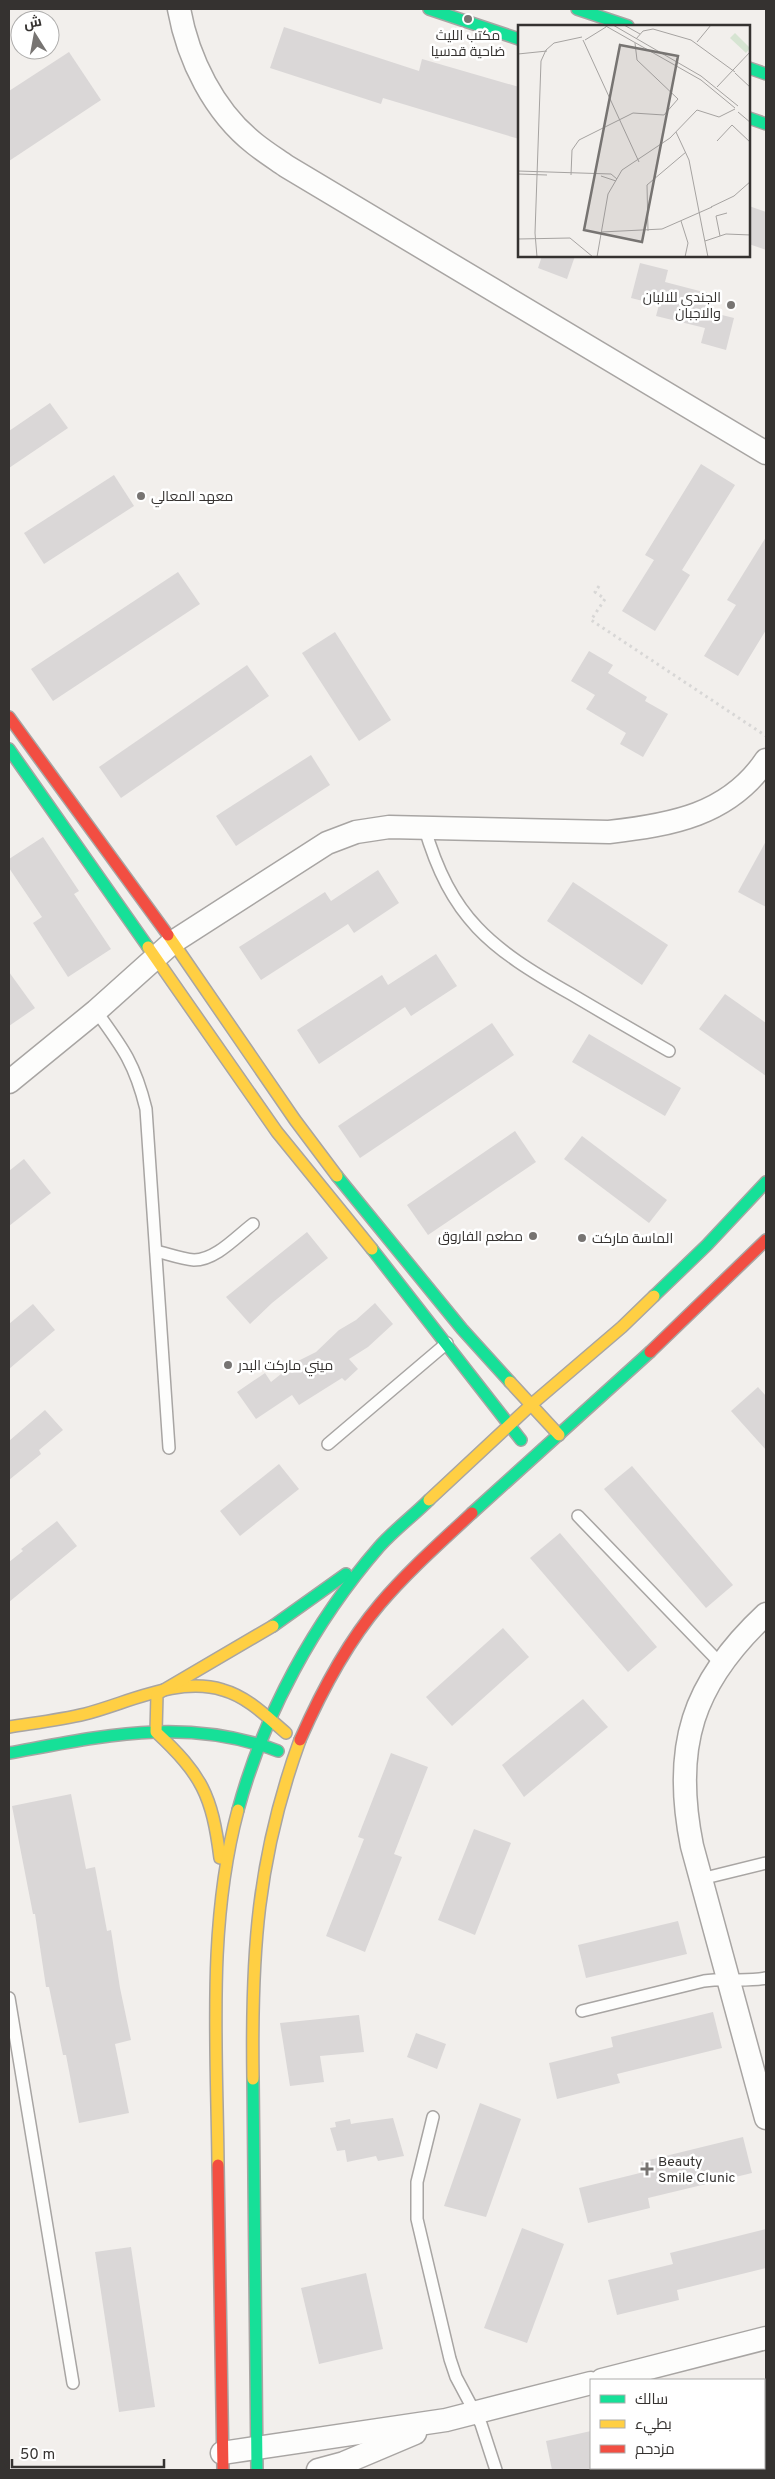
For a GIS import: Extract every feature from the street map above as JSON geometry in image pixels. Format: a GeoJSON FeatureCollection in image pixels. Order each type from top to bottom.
{"type":"FeatureCollection","features":[{"type":"Feature","properties":{"kind":"main road"},"geometry":{"type":"LineString","coordinates":[[429,9],[518,39]]}},
{"type":"Feature","properties":{"kind":"main road"},"geometry":{"type":"LineString","coordinates":[[577,9],[625,25]]}},
{"type":"Feature","properties":{"kind":"main road"},"geometry":{"type":"LineString","coordinates":[[750,68],[766,74]]}},
{"type":"Feature","properties":{"kind":"main road"},"geometry":{"type":"LineString","coordinates":[[750,118],[766,124]]}},
{"type":"Feature","properties":{"kind":"main road"},"geometry":{"type":"LineString","coordinates":[[9,717],[173,942],[294,1120],[355,1200],[462,1328],[559,1435]]}},
{"type":"Feature","properties":{"kind":"main road"},"geometry":{"type":"LineString","coordinates":[[9,749],[217,1050],[277,1132],[447,1343],[534,1457]]}},
{"type":"Feature","properties":{"kind":"main road"},"geometry":{"type":"LineString","coordinates":[[217,1050],[237,1036]]}},
{"type":"Feature","properties":{"kind":"main road"},"geometry":{"type":"LineString","coordinates":[[277,1132],[294,1120]]}},
{"type":"Feature","properties":{"kind":"main road"},"geometry":{"type":"LineString","coordinates":[[158,1694],[216,1662],[273,1627],[328,1588],[380,1546],[532,1404],[629,1320],[707,1245],[766,1182]]}},
{"type":"Feature","properties":{"kind":"main road"},"geometry":{"type":"LineString","coordinates":[[340,1212],[355,1200]]}},
{"type":"Feature","properties":{"kind":"main road"},"geometry":{"type":"LineString","coordinates":[[257,2459],[253,2248],[254,1952],[258,1898],[268,1845],[281,1793],[298,1744],[327,1680],[364,1623],[410,1572],[647,1355],[766,1240]]}},
{"type":"Feature","properties":{"kind":"main road"},"geometry":{"type":"LineString","coordinates":[[447,1343],[462,1328]]}},
{"type":"Feature","properties":{"kind":"main road"},"geometry":{"type":"LineString","coordinates":[[223,2462],[216,1993],[217,1943],[223,1883],[233,1830],[245,1787],[296,1664],[334,1602],[380,1546]]}},
{"type":"Feature","properties":{"kind":"main road"},"geometry":{"type":"LineString","coordinates":[[9,1727],[83,1714],[158,1694],[198,1686],[219,1688],[239,1695],[298,1744]]}},
{"type":"Feature","properties":{"kind":"main road"},"geometry":{"type":"LineString","coordinates":[[156,1732],[158,1694]]}},
{"type":"Feature","properties":{"kind":"main road"},"geometry":{"type":"LineString","coordinates":[[9,1752],[156,1732],[220,1734],[262,1743],[293,1758]]}},
{"type":"Feature","properties":{"kind":"main road"},"geometry":{"type":"LineString","coordinates":[[156,1732],[180,1754],[199,1776],[211,1801],[223,1883]]}},
{"type":"Feature","properties":{"kind":"street"},"geometry":{"type":"LineString","coordinates":[[179,9],[190,50],[203,79],[226,115],[254,143],[286,166],[766,453]]}},
{"type":"Feature","properties":{"kind":"street"},"geometry":{"type":"LineString","coordinates":[[9,1082],[96,1011],[173,942],[327,843],[356,832],[389,827],[424,826],[609,832],[644,828],[708,811],[732,797],[757,774],[766,760]]}},
{"type":"Feature","properties":{"kind":"street"},"geometry":{"type":"LineString","coordinates":[[766,1614],[743,1635],[720,1663],[702,1696],[690,1733],[684,1770],[684,1809],[701,1879],[766,2118]]}},
{"type":"Feature","properties":{"kind":"street"},"geometry":{"type":"LineString","coordinates":[[606,2379],[766,2338]]}},
{"type":"Feature","properties":{"kind":"street"},"geometry":{"type":"LineString","coordinates":[[223,2462],[257,2459],[446,2420],[590,2383]]}},
{"type":"Feature","properties":{"kind":"street"},"geometry":{"type":"LineString","coordinates":[[318,2470],[344,2463],[446,2420]]}},
{"type":"Feature","properties":{"kind":"lane"},"geometry":{"type":"LineString","coordinates":[[424,826],[432,854],[444,880],[464,913],[497,948],[520,966],[669,1051]]}},
{"type":"Feature","properties":{"kind":"lane"},"geometry":{"type":"LineString","coordinates":[[96,1011],[125,1049],[134,1068],[142,1095],[148,1130],[169,1448]]}},
{"type":"Feature","properties":{"kind":"lane"},"geometry":{"type":"LineString","coordinates":[[156,1251],[191,1260],[201,1260],[217,1252],[253,1224]]}},
{"type":"Feature","properties":{"kind":"lane"},"geometry":{"type":"LineString","coordinates":[[328,1444],[447,1343]]}},
{"type":"Feature","properties":{"kind":"lane"},"geometry":{"type":"LineString","coordinates":[[578,1516],[720,1663]]}},
{"type":"Feature","properties":{"kind":"lane"},"geometry":{"type":"LineString","coordinates":[[701,1879],[766,1863]]}},
{"type":"Feature","properties":{"kind":"lane"},"geometry":{"type":"LineString","coordinates":[[582,2011],[704,1981],[747,1981],[766,1978]]}},
{"type":"Feature","properties":{"kind":"lane"},"geometry":{"type":"LineString","coordinates":[[9,1998],[73,2383]]}},
{"type":"Feature","properties":{"kind":"lane"},"geometry":{"type":"LineString","coordinates":[[433,2117],[417,2182],[417,2219],[450,2359],[456,2377],[476,2412],[487,2438],[496,2470]]}},
{"type":"Feature","properties":{"kind":"path"},"geometry":{"type":"LineString","coordinates":[[599,586],[595,592],[605,599],[591,620],[766,736]]}},
{"type":"Feature","properties":{"kind":"building"},"geometry":{"type":"Polygon","coordinates":[[[284,27],[419,71],[422,59],[518,87],[518,139],[383,98],[381,104],[270,68],[284,27]]]}},
{"type":"Feature","properties":{"kind":"building"},"geometry":{"type":"Polygon","coordinates":[[[69,52],[101,100],[9,161],[9,91],[57,60],[60,60],[60,58],[69,52]]]}},
{"type":"Feature","properties":{"kind":"building"},"geometry":{"type":"Polygon","coordinates":[[[750,206],[766,212],[766,250],[750,244],[750,206]]]}},
{"type":"Feature","properties":{"kind":"building"},"geometry":{"type":"Polygon","coordinates":[[[541,258],[574,258],[567,279],[538,268],[541,258]]]}},
{"type":"Feature","properties":{"kind":"building"},"geometry":{"type":"Polygon","coordinates":[[[640,263],[668,270],[665,282],[715,295],[710,312],[734,318],[726,350],[701,343],[705,328],[656,316],[659,305],[631,298],[640,263]]]}},
{"type":"Feature","properties":{"kind":"building"},"geometry":{"type":"Polygon","coordinates":[[[50,403],[68,428],[9,468],[9,431],[50,403]]]}},
{"type":"Feature","properties":{"kind":"building"},"geometry":{"type":"Polygon","coordinates":[[[701,464],[735,485],[682,570],[690,575],[655,631],[622,611],[654,560],[645,555],[701,464]]]}},
{"type":"Feature","properties":{"kind":"building"},"geometry":{"type":"Polygon","coordinates":[[[114,475],[134,506],[44,564],[24,533],[114,475]]]}},
{"type":"Feature","properties":{"kind":"building"},"geometry":{"type":"Polygon","coordinates":[[[766,537],[766,630],[738,676],[704,656],[736,605],[727,600],[766,537]]]}},
{"type":"Feature","properties":{"kind":"building"},"geometry":{"type":"Polygon","coordinates":[[[178,572],[200,604],[53,701],[31,669],[178,572]]]}},
{"type":"Feature","properties":{"kind":"building"},"geometry":{"type":"Polygon","coordinates":[[[335,632],[391,720],[359,741],[302,653],[335,632]]]}},
{"type":"Feature","properties":{"kind":"building"},"geometry":{"type":"Polygon","coordinates":[[[589,651],[613,665],[608,673],[647,697],[645,701],[668,714],[643,757],[620,744],[626,733],[586,709],[595,695],[571,681],[589,651]]]}},
{"type":"Feature","properties":{"kind":"building"},"geometry":{"type":"Polygon","coordinates":[[[247,665],[269,696],[121,798],[99,767],[247,665]]]}},
{"type":"Feature","properties":{"kind":"building"},"geometry":{"type":"Polygon","coordinates":[[[311,755],[330,785],[236,846],[216,816],[311,755]]]}},
{"type":"Feature","properties":{"kind":"building"},"geometry":{"type":"Polygon","coordinates":[[[43,837],[79,891],[74,894],[111,949],[68,977],[33,923],[42,917],[9,868],[9,859],[43,837]]]}},
{"type":"Feature","properties":{"kind":"building"},"geometry":{"type":"Polygon","coordinates":[[[766,841],[766,907],[738,892],[766,841]]]}},
{"type":"Feature","properties":{"kind":"building"},"geometry":{"type":"Polygon","coordinates":[[[378,870],[399,903],[354,933],[348,924],[261,980],[239,947],[325,892],[331,901],[378,870]]]}},
{"type":"Feature","properties":{"kind":"building"},"geometry":{"type":"Polygon","coordinates":[[[573,882],[668,945],[642,985],[547,921],[573,882]]]}},
{"type":"Feature","properties":{"kind":"building"},"geometry":{"type":"Polygon","coordinates":[[[436,954],[457,986],[411,1016],[405,1007],[319,1064],[297,1030],[382,975],[388,985],[436,954]]]}},
{"type":"Feature","properties":{"kind":"building"},"geometry":{"type":"Polygon","coordinates":[[[9,972],[35,1008],[9,1026],[9,972]]]}},
{"type":"Feature","properties":{"kind":"building"},"geometry":{"type":"Polygon","coordinates":[[[725,994],[766,1023],[766,1076],[699,1029],[725,994]]]}},
{"type":"Feature","properties":{"kind":"building"},"geometry":{"type":"Polygon","coordinates":[[[492,1023],[514,1055],[360,1158],[338,1126],[492,1023]]]}},
{"type":"Feature","properties":{"kind":"building"},"geometry":{"type":"Polygon","coordinates":[[[589,1034],[681,1088],[665,1116],[572,1062],[589,1034]]]}},
{"type":"Feature","properties":{"kind":"building"},"geometry":{"type":"Polygon","coordinates":[[[515,1131],[536,1162],[428,1235],[407,1205],[515,1131]]]}},
{"type":"Feature","properties":{"kind":"building"},"geometry":{"type":"Polygon","coordinates":[[[582,1136],[667,1200],[649,1223],[564,1159],[582,1136]]]}},
{"type":"Feature","properties":{"kind":"building"},"geometry":{"type":"Polygon","coordinates":[[[24,1159],[51,1193],[9,1226],[9,1171],[24,1159]]]}},
{"type":"Feature","properties":{"kind":"building"},"geometry":{"type":"Polygon","coordinates":[[[307,1232],[328,1258],[272,1303],[250,1324],[226,1297],[307,1232]]]}},
{"type":"Feature","properties":{"kind":"building"},"geometry":{"type":"Polygon","coordinates":[[[375,1303],[393,1324],[368,1347],[349,1359],[358,1369],[345,1381],[342,1378],[299,1405],[292,1395],[256,1419],[237,1392],[265,1373],[271,1382],[296,1362],[316,1352],[339,1330],[356,1320],[375,1303]]]}},
{"type":"Feature","properties":{"kind":"building"},"geometry":{"type":"Polygon","coordinates":[[[33,1304],[55,1330],[9,1369],[9,1324],[33,1304]]]}},
{"type":"Feature","properties":{"kind":"building"},"geometry":{"type":"Polygon","coordinates":[[[758,1387],[766,1396],[766,1450],[731,1411],[758,1387]]]}},
{"type":"Feature","properties":{"kind":"building"},"geometry":{"type":"Polygon","coordinates":[[[45,1410],[63,1430],[39,1450],[41,1454],[9,1480],[9,1441],[45,1410]]]}},
{"type":"Feature","properties":{"kind":"building"},"geometry":{"type":"Polygon","coordinates":[[[279,1464],[299,1489],[240,1536],[220,1511],[279,1464]]]}},
{"type":"Feature","properties":{"kind":"building"},"geometry":{"type":"Polygon","coordinates":[[[632,1466],[733,1585],[706,1608],[604,1489],[632,1466]]]}},
{"type":"Feature","properties":{"kind":"building"},"geometry":{"type":"Polygon","coordinates":[[[57,1521],[77,1546],[9,1602],[9,1562],[23,1551],[21,1549],[57,1521]]]}},
{"type":"Feature","properties":{"kind":"building"},"geometry":{"type":"Polygon","coordinates":[[[560,1533],[657,1647],[628,1672],[530,1558],[560,1533]]]}},
{"type":"Feature","properties":{"kind":"building"},"geometry":{"type":"Polygon","coordinates":[[[503,1628],[529,1657],[452,1726],[426,1697],[503,1628]]]}},
{"type":"Feature","properties":{"kind":"building"},"geometry":{"type":"Polygon","coordinates":[[[583,1699],[608,1727],[524,1797],[502,1765],[583,1699]]]}},
{"type":"Feature","properties":{"kind":"building"},"geometry":{"type":"Polygon","coordinates":[[[391,1753],[428,1767],[394,1854],[402,1857],[365,1952],[326,1936],[364,1839],[358,1837],[391,1753]]]}},
{"type":"Feature","properties":{"kind":"building"},"geometry":{"type":"Polygon","coordinates":[[[71,1794],[86,1869],[95,1867],[107,1931],[111,1930],[120,1988],[131,2040],[115,2044],[129,2113],[79,2123],[66,2055],[63,2055],[49,1987],[46,1987],[35,1914],[33,1914],[12,1806],[71,1794]]]}},
{"type":"Feature","properties":{"kind":"building"},"geometry":{"type":"Polygon","coordinates":[[[474,1829],[511,1843],[475,1935],[438,1920],[474,1829]]]}},
{"type":"Feature","properties":{"kind":"building"},"geometry":{"type":"Polygon","coordinates":[[[678,1921],[687,1954],[586,1978],[578,1945],[678,1921]]]}},
{"type":"Feature","properties":{"kind":"building"},"geometry":{"type":"Polygon","coordinates":[[[713,2012],[722,2048],[617,2074],[620,2083],[557,2099],[549,2063],[613,2047],[611,2037],[713,2012]]]}},
{"type":"Feature","properties":{"kind":"building"},"geometry":{"type":"Polygon","coordinates":[[[359,2015],[364,2052],[320,2056],[324,2082],[290,2086],[280,2023],[359,2015]]]}},
{"type":"Feature","properties":{"kind":"building"},"geometry":{"type":"Polygon","coordinates":[[[416,2033],[446,2044],[437,2069],[407,2057],[416,2033]]]}},
{"type":"Feature","properties":{"kind":"building"},"geometry":{"type":"Polygon","coordinates":[[[480,2103],[521,2119],[486,2217],[444,2206],[480,2103]]]}},
{"type":"Feature","properties":{"kind":"building"},"geometry":{"type":"Polygon","coordinates":[[[393,2118],[404,2156],[378,2161],[376,2156],[347,2162],[345,2150],[337,2151],[330,2128],[336,2127],[335,2122],[350,2119],[351,2124],[393,2118]]]}},
{"type":"Feature","properties":{"kind":"building"},"geometry":{"type":"Polygon","coordinates":[[[743,2137],[752,2173],[648,2198],[650,2208],[588,2223],[579,2188],[644,2172],[641,2162],[743,2137]]]}},
{"type":"Feature","properties":{"kind":"building"},"geometry":{"type":"Polygon","coordinates":[[[522,2228],[564,2244],[527,2343],[484,2328],[522,2228]]]}},
{"type":"Feature","properties":{"kind":"building"},"geometry":{"type":"Polygon","coordinates":[[[766,2229],[766,2268],[677,2290],[679,2300],[617,2315],[608,2280],[673,2264],[670,2253],[766,2229]]]}},
{"type":"Feature","properties":{"kind":"building"},"geometry":{"type":"Polygon","coordinates":[[[131,2247],[155,2407],[119,2412],[95,2252],[131,2247]]]}},
{"type":"Feature","properties":{"kind":"building"},"geometry":{"type":"Polygon","coordinates":[[[366,2273],[383,2349],[319,2364],[301,2288],[366,2273]]]}},
{"type":"Feature","properties":{"kind":"building"},"geometry":{"type":"Polygon","coordinates":[[[590,2431],[591,2470],[552,2470],[546,2441],[590,2431]]]}},
{"type":"Feature","properties":{"kind":"traffic: fast"},"geometry":{"type":"LineString","coordinates":[[429,9],[518,39]]}},
{"type":"Feature","properties":{"kind":"traffic: fast"},"geometry":{"type":"LineString","coordinates":[[577,9],[625,25]]}},
{"type":"Feature","properties":{"kind":"traffic: fast"},"geometry":{"type":"LineString","coordinates":[[750,68],[766,74]]}},
{"type":"Feature","properties":{"kind":"traffic: fast"},"geometry":{"type":"LineString","coordinates":[[750,118],[766,124]]}},
{"type":"Feature","properties":{"kind":"traffic: fast"},"geometry":{"type":"LineString","coordinates":[[9,749],[148,947]]}},
{"type":"Feature","properties":{"kind":"traffic: fast"},"geometry":{"type":"LineString","coordinates":[[337,1176],[462,1329],[510,1382]]}},
{"type":"Feature","properties":{"kind":"traffic: fast"},"geometry":{"type":"LineString","coordinates":[[654,1296],[707,1245],[766,1182]]}},
{"type":"Feature","properties":{"kind":"traffic: fast"},"geometry":{"type":"LineString","coordinates":[[372,1249],[521,1440]]}},
{"type":"Feature","properties":{"kind":"traffic: fast"},"geometry":{"type":"LineString","coordinates":[[472,1513],[650,1352]]}},
{"type":"Feature","properties":{"kind":"traffic: fast"},"geometry":{"type":"LineString","coordinates":[[238,1810],[249,1774],[277,1704],[313,1638],[333,1606],[379,1547],[429,1500]]}},
{"type":"Feature","properties":{"kind":"traffic: fast"},"geometry":{"type":"LineString","coordinates":[[273,1626],[346,1574]]}},
{"type":"Feature","properties":{"kind":"traffic: fast"},"geometry":{"type":"LineString","coordinates":[[9,1753],[144,1732],[210,1734],[244,1740],[278,1751]]}},
{"type":"Feature","properties":{"kind":"traffic: fast"},"geometry":{"type":"LineString","coordinates":[[253,2079],[257,2470]]}},
{"type":"Feature","properties":{"kind":"traffic: slow"},"geometry":{"type":"LineString","coordinates":[[168,935],[295,1120],[337,1176]]}},
{"type":"Feature","properties":{"kind":"traffic: slow"},"geometry":{"type":"LineString","coordinates":[[148,947],[277,1132],[372,1249]]}},
{"type":"Feature","properties":{"kind":"traffic: slow"},"geometry":{"type":"LineString","coordinates":[[429,1500],[532,1404],[622,1327],[654,1296]]}},
{"type":"Feature","properties":{"kind":"traffic: slow"},"geometry":{"type":"LineString","coordinates":[[510,1382],[559,1435]]}},
{"type":"Feature","properties":{"kind":"traffic: slow"},"geometry":{"type":"LineString","coordinates":[[220,1858],[213,1818],[202,1788],[184,1761],[156,1732],[157,1694],[273,1626]]}},
{"type":"Feature","properties":{"kind":"traffic: slow"},"geometry":{"type":"LineString","coordinates":[[9,1727],[85,1714],[153,1693],[188,1686],[223,1690],[241,1697],[286,1733]]}},
{"type":"Feature","properties":{"kind":"traffic: slow"},"geometry":{"type":"LineString","coordinates":[[253,2079],[253,1990],[260,1907],[274,1825],[300,1740]]}},
{"type":"Feature","properties":{"kind":"traffic: slow"},"geometry":{"type":"LineString","coordinates":[[218,2165],[216,2031],[218,1942],[228,1853],[238,1810]]}},
{"type":"Feature","properties":{"kind":"traffic: jam"},"geometry":{"type":"LineString","coordinates":[[9,717],[168,935]]}},
{"type":"Feature","properties":{"kind":"traffic: jam"},"geometry":{"type":"LineString","coordinates":[[650,1352],[766,1240]]}},
{"type":"Feature","properties":{"kind":"traffic: jam"},"geometry":{"type":"LineString","coordinates":[[300,1740],[335,1669],[368,1619],[402,1580],[472,1513]]}},
{"type":"Feature","properties":{"kind":"traffic: jam"},"geometry":{"type":"LineString","coordinates":[[218,2165],[223,2470]]}},
{"type":"Feature","properties":{"kind":"place","name":"مكتب الليث ضاحية قدسيا"},"geometry":{"type":"Point","coordinates":[468,19]}},
{"type":"Feature","properties":{"kind":"place","name":"الجندي للالبان والاجبان"},"geometry":{"type":"Point","coordinates":[731,305]}},
{"type":"Feature","properties":{"kind":"place","name":"معهد المعالي"},"geometry":{"type":"Point","coordinates":[141,496]}},
{"type":"Feature","properties":{"kind":"place","name":"مطعم الفاروق"},"geometry":{"type":"Point","coordinates":[533,1236]}},
{"type":"Feature","properties":{"kind":"place","name":"الماسة ماركت"},"geometry":{"type":"Point","coordinates":[582,1238]}},
{"type":"Feature","properties":{"kind":"place","name":"ميني ماركت البدر"},"geometry":{"type":"Point","coordinates":[228,1365]}},
{"type":"Feature","properties":{"kind":"place","name":"Beauty Smile Clunic"},"geometry":{"type":"Point","coordinates":[647,2169]}}]}
